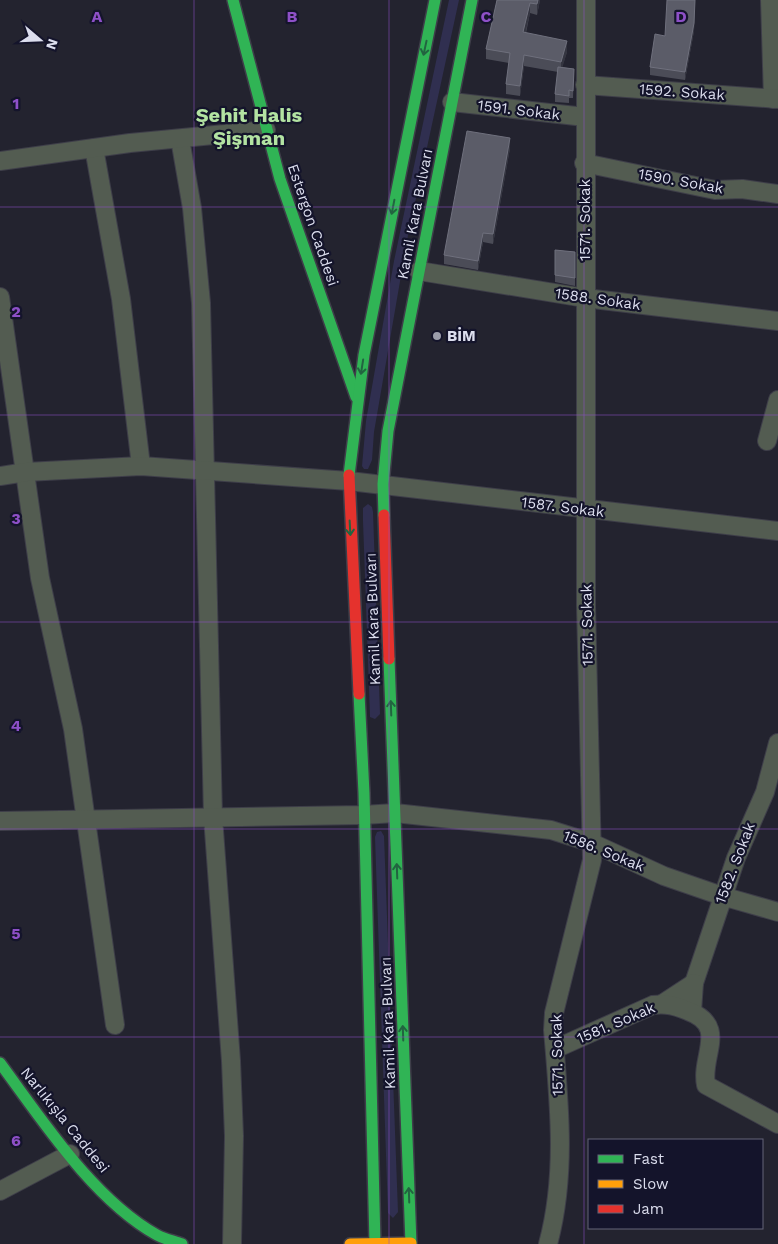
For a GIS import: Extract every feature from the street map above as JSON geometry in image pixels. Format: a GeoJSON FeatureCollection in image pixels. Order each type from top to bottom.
{"type":"FeatureCollection","features":[{"type":"Feature","properties":{"kind":"main road","name":"Estergon Caddesi"},"geometry":{"type":"LineString","coordinates":[[233,0],[266,130],[357,399]]}},
{"type":"Feature","properties":{"kind":"main road","name":"Kamil Kara Bulvarı"},"geometry":{"type":"LineString","coordinates":[[375,1244],[363,815],[364,793],[349,481],[357,399],[400,169],[435,0]]}},
{"type":"Feature","properties":{"kind":"main road","name":"Kamil Kara Bulvarı"},"geometry":{"type":"LineString","coordinates":[[411,1243],[383,484],[388,431],[472,0]]}},
{"type":"Feature","properties":{"kind":"main road","name":"Narlıkışla Caddesi"},"geometry":{"type":"LineString","coordinates":[[0,1063],[70,1154],[137,1223],[166,1240],[182,1244]]}},
{"type":"Feature","properties":{"kind":"main road"},"geometry":{"type":"LineString","coordinates":[[350,1244],[411,1243]]}},
{"type":"Feature","properties":{"kind":"street","name":"1571. Sokak"},"geometry":{"type":"LineString","coordinates":[[548,1244],[554,1225],[560,1171],[554,1012],[590,874],[592,843],[586,509],[584,163],[586,0]]}},
{"type":"Feature","properties":{"kind":"street"},"geometry":{"type":"LineString","coordinates":[[770,0],[775,99]]}},
{"type":"Feature","properties":{"kind":"street","name":"1592. Sokak"},"geometry":{"type":"LineString","coordinates":[[586,85],[775,99]]}},
{"type":"Feature","properties":{"kind":"street","name":"1591. Sokak"},"geometry":{"type":"LineString","coordinates":[[452,102],[585,118]]}},
{"type":"Feature","properties":{"kind":"street"},"geometry":{"type":"LineString","coordinates":[[0,161],[94,148],[266,130]]}},
{"type":"Feature","properties":{"kind":"street"},"geometry":{"type":"LineString","coordinates":[[180,139],[192,208],[201,303],[213,817],[231,1061],[234,1136],[232,1244]]}},
{"type":"Feature","properties":{"kind":"street"},"geometry":{"type":"LineString","coordinates":[[94,148],[121,299],[141,466]]}},
{"type":"Feature","properties":{"kind":"street","name":"1590. Sokak"},"geometry":{"type":"LineString","coordinates":[[584,163],[715,190],[742,189],[778,194]]}},
{"type":"Feature","properties":{"kind":"street","name":"1588. Sokak"},"geometry":{"type":"LineString","coordinates":[[419,271],[585,298],[778,321]]}},
{"type":"Feature","properties":{"kind":"street"},"geometry":{"type":"LineString","coordinates":[[0,297],[40,578],[73,729],[115,1025]]}},
{"type":"Feature","properties":{"kind":"street"},"geometry":{"type":"LineString","coordinates":[[767,441],[778,400]]}},
{"type":"Feature","properties":{"kind":"street","name":"1587. Sokak"},"geometry":{"type":"LineString","coordinates":[[0,476],[26,472],[141,466],[383,484],[778,531]]}},
{"type":"Feature","properties":{"kind":"street","name":"1582. Sokak"},"geometry":{"type":"LineString","coordinates":[[692,1012],[694,984],[722,896],[749,826],[765,792],[778,743]]}},
{"type":"Feature","properties":{"kind":"street","name":"1586. Sokak"},"geometry":{"type":"LineString","coordinates":[[0,821],[395,813],[551,830],[592,843],[664,876],[722,896],[778,912]]}},
{"type":"Feature","properties":{"kind":"street"},"geometry":{"type":"LineString","coordinates":[[662,1004],[694,984]]}},
{"type":"Feature","properties":{"kind":"street","name":"1581. Sokak"},"geometry":{"type":"LineString","coordinates":[[555,1049],[653,1005],[662,1004],[692,1012]]}},
{"type":"Feature","properties":{"kind":"street"},"geometry":{"type":"LineString","coordinates":[[692,1012],[702,1018],[711,1033],[705,1078],[706,1086],[778,1124]]}},
{"type":"Feature","properties":{"kind":"street"},"geometry":{"type":"LineString","coordinates":[[0,1190],[70,1154]]}},
{"type":"Feature","properties":{"kind":"shaded area"},"geometry":{"type":"Polygon","coordinates":[[[449,0],[459,0],[408,235],[374,432],[372,460],[368,469],[364,469],[362,466],[366,421],[394,261],[449,0]]]}},
{"type":"Feature","properties":{"kind":"shaded area"},"geometry":{"type":"Polygon","coordinates":[[[368,504],[372,507],[373,512],[380,714],[375,719],[370,717],[363,521],[363,508],[368,504]]]}},
{"type":"Feature","properties":{"kind":"shaded area"},"geometry":{"type":"Polygon","coordinates":[[[381,831],[384,836],[398,1212],[393,1218],[388,1213],[375,837],[377,832],[381,831]]]}},
{"type":"Feature","properties":{"kind":"building"},"geometry":{"type":"Polygon","coordinates":[[[497,0],[538,0],[537,4],[530,3],[523,32],[567,41],[561,62],[524,55],[520,86],[506,84],[510,53],[486,49],[497,0]]]}},
{"type":"Feature","properties":{"kind":"building"},"geometry":{"type":"Polygon","coordinates":[[[667,0],[695,0],[694,23],[685,72],[650,67],[655,34],[665,36],[667,0]]]}},
{"type":"Feature","properties":{"kind":"building"},"geometry":{"type":"Polygon","coordinates":[[[558,67],[574,69],[573,91],[569,90],[569,96],[555,94],[558,67]]]}},
{"type":"Feature","properties":{"kind":"building"},"geometry":{"type":"Polygon","coordinates":[[[467,131],[510,138],[493,234],[483,233],[478,261],[444,255],[467,131]]]}},
{"type":"Feature","properties":{"kind":"building"},"geometry":{"type":"Polygon","coordinates":[[[555,250],[575,252],[575,278],[555,275],[555,250]]]}},
{"type":"Feature","properties":{"kind":"traffic: fast"},"geometry":{"type":"LineString","coordinates":[[233,0],[280,179],[356,397]]}},
{"type":"Feature","properties":{"kind":"traffic: fast"},"geometry":{"type":"LineString","coordinates":[[349,475],[364,355],[435,0]]}},
{"type":"Feature","properties":{"kind":"traffic: fast"},"geometry":{"type":"LineString","coordinates":[[384,515],[383,484],[388,431],[472,0]]}},
{"type":"Feature","properties":{"kind":"traffic: fast"},"geometry":{"type":"LineString","coordinates":[[389,659],[411,1244]]}},
{"type":"Feature","properties":{"kind":"traffic: fast"},"geometry":{"type":"LineString","coordinates":[[359,694],[364,793],[375,1244]]}},
{"type":"Feature","properties":{"kind":"traffic: fast"},"geometry":{"type":"LineString","coordinates":[[0,1063],[71,1157],[112,1201],[134,1220],[157,1235],[182,1244]]}},
{"type":"Feature","properties":{"kind":"traffic: slow"},"geometry":{"type":"LineString","coordinates":[[350,1244],[411,1243]]}},
{"type":"Feature","properties":{"kind":"traffic: jam"},"geometry":{"type":"LineString","coordinates":[[349,475],[359,694]]}},
{"type":"Feature","properties":{"kind":"traffic: jam"},"geometry":{"type":"LineString","coordinates":[[384,515],[389,659]]}},
{"type":"Feature","properties":{"kind":"place","name":"BİM"},"geometry":{"type":"Point","coordinates":[437,336]}},
{"type":"Feature","properties":{"kind":"district","name":"Şehit Halis Şişman"},"geometry":{"type":"Point","coordinates":[249,126]}}]}
